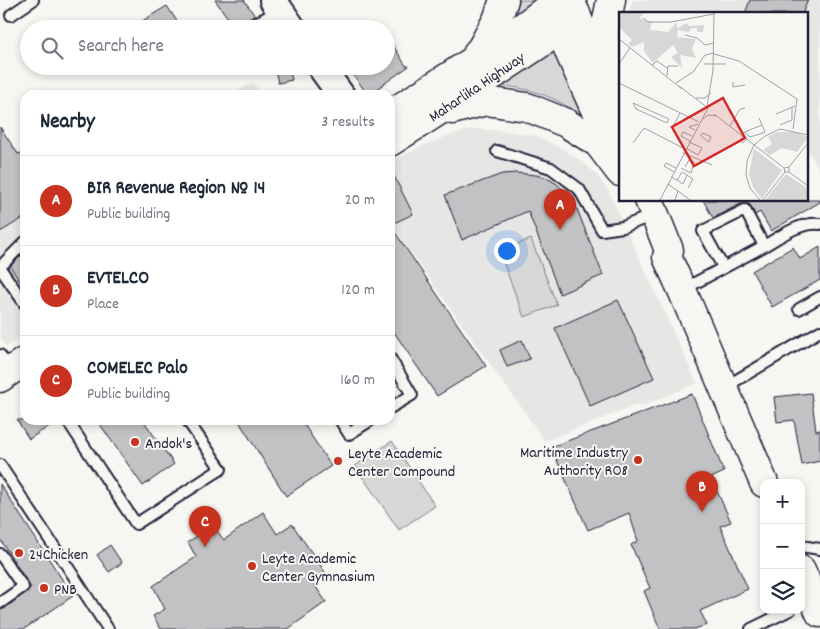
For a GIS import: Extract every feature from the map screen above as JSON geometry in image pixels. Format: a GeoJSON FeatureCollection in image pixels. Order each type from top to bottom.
{"type":"FeatureCollection","features":[{"type":"Feature","properties":{"kind":"main road"},"geometry":{"type":"LineString","coordinates":[[460,70],[481,49],[497,20],[504,0]]}},
{"type":"Feature","properties":{"kind":"main road"},"geometry":{"type":"LineString","coordinates":[[610,0],[604,35],[618,127]]}},
{"type":"Feature","properties":{"kind":"main road"},"geometry":{"type":"LineString","coordinates":[[565,7],[618,127]]}},
{"type":"Feature","properties":{"kind":"main road"},"geometry":{"type":"LineString","coordinates":[[565,7],[571,56],[619,162]]}},
{"type":"Feature","properties":{"kind":"main road","name":"Maharlika Highway"},"geometry":{"type":"LineString","coordinates":[[395,111],[565,7]]}},
{"type":"Feature","properties":{"kind":"main road","name":"Maharlika Highway"},"geometry":{"type":"LineString","coordinates":[[395,139],[544,41],[565,7]]}},
{"type":"Feature","properties":{"kind":"main road"},"geometry":{"type":"LineString","coordinates":[[431,116],[486,101],[527,107],[566,123],[598,143],[619,171]]}},
{"type":"Feature","properties":{"kind":"main road"},"geometry":{"type":"LineString","coordinates":[[642,206],[658,253],[667,257],[762,479]]}},
{"type":"Feature","properties":{"kind":"main road"},"geometry":{"type":"LineString","coordinates":[[805,591],[808,606]]}},
{"type":"Feature","properties":{"kind":"street"},"geometry":{"type":"LineString","coordinates":[[327,75],[337,90]]}},
{"type":"Feature","properties":{"kind":"lane"},"geometry":{"type":"LineString","coordinates":[[11,15],[33,0]]}},
{"type":"Feature","properties":{"kind":"lane"},"geometry":{"type":"LineString","coordinates":[[265,20],[282,13]]}},
{"type":"Feature","properties":{"kind":"lane"},"geometry":{"type":"LineString","coordinates":[[497,151],[552,168],[579,190],[602,230],[623,227],[642,206]]}},
{"type":"Feature","properties":{"kind":"lane"},"geometry":{"type":"LineString","coordinates":[[723,268],[704,231],[744,210],[764,246]]}},
{"type":"Feature","properties":{"kind":"lane"},"geometry":{"type":"LineString","coordinates":[[682,290],[800,227],[808,224],[820,224]]}},
{"type":"Feature","properties":{"kind":"lane"},"geometry":{"type":"LineString","coordinates":[[20,247],[0,267],[20,297]]}},
{"type":"Feature","properties":{"kind":"lane"},"geometry":{"type":"LineString","coordinates":[[799,309],[820,297]]}},
{"type":"Feature","properties":{"kind":"lane"},"geometry":{"type":"LineString","coordinates":[[724,387],[820,331]]}},
{"type":"Feature","properties":{"kind":"lane"},"geometry":{"type":"LineString","coordinates":[[395,366],[412,394],[395,405]]}},
{"type":"Feature","properties":{"kind":"lane"},"geometry":{"type":"LineString","coordinates":[[70,425],[136,524],[221,469],[190,425]]}},
{"type":"Feature","properties":{"kind":"lane"},"geometry":{"type":"LineString","coordinates":[[343,425],[349,434],[363,425]]}},
{"type":"Feature","properties":{"kind":"lane"},"geometry":{"type":"LineString","coordinates":[[0,465],[108,629]]}},
{"type":"Feature","properties":{"kind":"lane"},"geometry":{"type":"LineString","coordinates":[[805,547],[820,550]]}},
{"type":"Feature","properties":{"kind":"lane"},"geometry":{"type":"LineString","coordinates":[[0,603],[23,587],[1,559]]}},
{"type":"Feature","properties":{"kind":"lane"},"geometry":{"type":"LineString","coordinates":[[751,629],[808,606]]}},
{"type":"Feature","properties":{"kind":"shaded area"},"geometry":{"type":"Polygon","coordinates":[[[514,0],[541,0],[502,31],[514,0]]]}},
{"type":"Feature","properties":{"kind":"shaded area"},"geometry":{"type":"Polygon","coordinates":[[[633,0],[820,0],[820,171],[808,150],[808,12],[629,12],[633,0]]]}},
{"type":"Feature","properties":{"kind":"shaded area"},"geometry":{"type":"Polygon","coordinates":[[[547,51],[555,52],[587,119],[547,96],[525,89],[501,86],[547,51]]]}},
{"type":"Feature","properties":{"kind":"shaded area"},"geometry":{"type":"Polygon","coordinates":[[[253,82],[258,90],[239,90],[253,82]]]}},
{"type":"Feature","properties":{"kind":"shaded area"},"geometry":{"type":"Polygon","coordinates":[[[473,129],[506,131],[536,136],[563,149],[584,163],[597,175],[608,190],[697,383],[645,405],[637,405],[545,441],[395,230],[395,160],[447,136],[473,129]]]}},
{"type":"Feature","properties":{"kind":"shaded area"},"geometry":{"type":"Polygon","coordinates":[[[17,150],[20,154],[20,337],[6,347],[0,336],[0,162],[17,150]]]}},
{"type":"Feature","properties":{"kind":"shaded area"},"geometry":{"type":"Polygon","coordinates":[[[531,239],[557,305],[524,317],[499,251],[531,239]]]}},
{"type":"Feature","properties":{"kind":"shaded area"},"geometry":{"type":"Polygon","coordinates":[[[392,441],[435,506],[399,530],[355,466],[392,441]]]}},
{"type":"Feature","properties":{"kind":"building"},"geometry":{"type":"Polygon","coordinates":[[[215,0],[244,0],[255,16],[247,20],[229,20],[215,0]]]}},
{"type":"Feature","properties":{"kind":"building"},"geometry":{"type":"Polygon","coordinates":[[[750,0],[808,0],[803,12],[746,12],[750,0]]]}},
{"type":"Feature","properties":{"kind":"building"},"geometry":{"type":"Polygon","coordinates":[[[167,6],[176,20],[144,20],[167,6]]]}},
{"type":"Feature","properties":{"kind":"building"},"geometry":{"type":"Polygon","coordinates":[[[395,48],[406,66],[409,66],[375,90],[364,90],[354,76],[395,75],[395,48]]]}},
{"type":"Feature","properties":{"kind":"building"},"geometry":{"type":"Polygon","coordinates":[[[276,75],[291,75],[292,80],[278,83],[276,75]]]}},
{"type":"Feature","properties":{"kind":"building"},"geometry":{"type":"Polygon","coordinates":[[[0,127],[18,154],[20,153],[20,220],[0,232],[0,127]]]}},
{"type":"Feature","properties":{"kind":"building"},"geometry":{"type":"Polygon","coordinates":[[[516,173],[547,178],[557,184],[573,199],[603,275],[560,294],[528,211],[462,240],[445,195],[502,174],[516,173]]]}},
{"type":"Feature","properties":{"kind":"building"},"geometry":{"type":"Polygon","coordinates":[[[395,178],[413,214],[395,223],[395,178]]]}},
{"type":"Feature","properties":{"kind":"building"},"geometry":{"type":"Polygon","coordinates":[[[820,200],[820,202],[771,231],[760,212],[755,215],[751,206],[746,201],[820,200]]]}},
{"type":"Feature","properties":{"kind":"building"},"geometry":{"type":"Polygon","coordinates":[[[704,201],[746,201],[713,218],[704,201]]]}},
{"type":"Feature","properties":{"kind":"building"},"geometry":{"type":"Polygon","coordinates":[[[395,232],[486,366],[437,396],[395,333],[395,232]]]}},
{"type":"Feature","properties":{"kind":"building"},"geometry":{"type":"Polygon","coordinates":[[[793,247],[800,259],[820,247],[820,280],[772,307],[752,271],[793,247]]]}},
{"type":"Feature","properties":{"kind":"building"},"geometry":{"type":"Polygon","coordinates":[[[20,257],[20,282],[10,266],[20,257]]]}},
{"type":"Feature","properties":{"kind":"building"},"geometry":{"type":"Polygon","coordinates":[[[618,300],[654,378],[590,406],[555,328],[618,300]]]}},
{"type":"Feature","properties":{"kind":"building"},"geometry":{"type":"Polygon","coordinates":[[[522,340],[530,359],[507,367],[500,350],[522,340]]]}},
{"type":"Feature","properties":{"kind":"building"},"geometry":{"type":"Polygon","coordinates":[[[811,393],[816,431],[820,430],[820,461],[802,465],[794,420],[777,422],[774,397],[811,393]]]}},
{"type":"Feature","properties":{"kind":"building"},"geometry":{"type":"Polygon","coordinates":[[[692,394],[724,472],[711,478],[731,522],[720,526],[748,589],[700,611],[707,625],[694,629],[660,629],[644,591],[650,588],[631,545],[638,541],[629,513],[588,530],[551,447],[692,394]]]}},
{"type":"Feature","properties":{"kind":"building"},"geometry":{"type":"Polygon","coordinates":[[[20,425],[51,425],[29,439],[20,425]]]}},
{"type":"Feature","properties":{"kind":"building","name":"Andok's"},"geometry":{"type":"Polygon","coordinates":[[[100,425],[147,425],[174,464],[143,486],[100,425]]]}},
{"type":"Feature","properties":{"kind":"building"},"geometry":{"type":"Polygon","coordinates":[[[241,425],[304,425],[331,466],[286,496],[241,425]]]}},
{"type":"Feature","properties":{"kind":"building"},"geometry":{"type":"Polygon","coordinates":[[[0,484],[73,596],[24,629],[0,629],[0,610],[31,588],[0,539],[0,484]]]}},
{"type":"Feature","properties":{"kind":"building","name":"Leyte Academic Center Gymnasium"},"geometry":{"type":"Polygon","coordinates":[[[263,512],[277,534],[292,524],[327,575],[314,584],[326,602],[288,629],[161,629],[153,616],[165,609],[153,586],[196,557],[188,542],[213,526],[224,540],[263,512]]]}},
{"type":"Feature","properties":{"kind":"building"},"geometry":{"type":"Polygon","coordinates":[[[110,545],[122,563],[109,572],[97,555],[110,545]]]}},
{"type":"Feature","properties":{"kind":"place","name":"BIR Revenue Region № 14"},"geometry":{"type":"Point","coordinates":[560,230]}},
{"type":"Feature","properties":{"kind":"place","name":"Andok's"},"geometry":{"type":"Point","coordinates":[135,442]}},
{"type":"Feature","properties":{"kind":"place","name":"Maritime Industry Authority RO8"},"geometry":{"type":"Point","coordinates":[638,460]}},
{"type":"Feature","properties":{"kind":"place","name":"Leyte Academic Center Compound"},"geometry":{"type":"Point","coordinates":[338,461]}},
{"type":"Feature","properties":{"kind":"place","name":"EVTELCO"},"geometry":{"type":"Point","coordinates":[702,512]}},
{"type":"Feature","properties":{"kind":"place","name":"COMELEC Palo"},"geometry":{"type":"Point","coordinates":[205,547]}},
{"type":"Feature","properties":{"kind":"place","name":"24Chicken"},"geometry":{"type":"Point","coordinates":[19,553]}},
{"type":"Feature","properties":{"kind":"place","name":"Leyte Academic Center Gymnasium"},"geometry":{"type":"Point","coordinates":[252,566]}},
{"type":"Feature","properties":{"kind":"place","name":"PNB"},"geometry":{"type":"Point","coordinates":[44,588]}}]}
